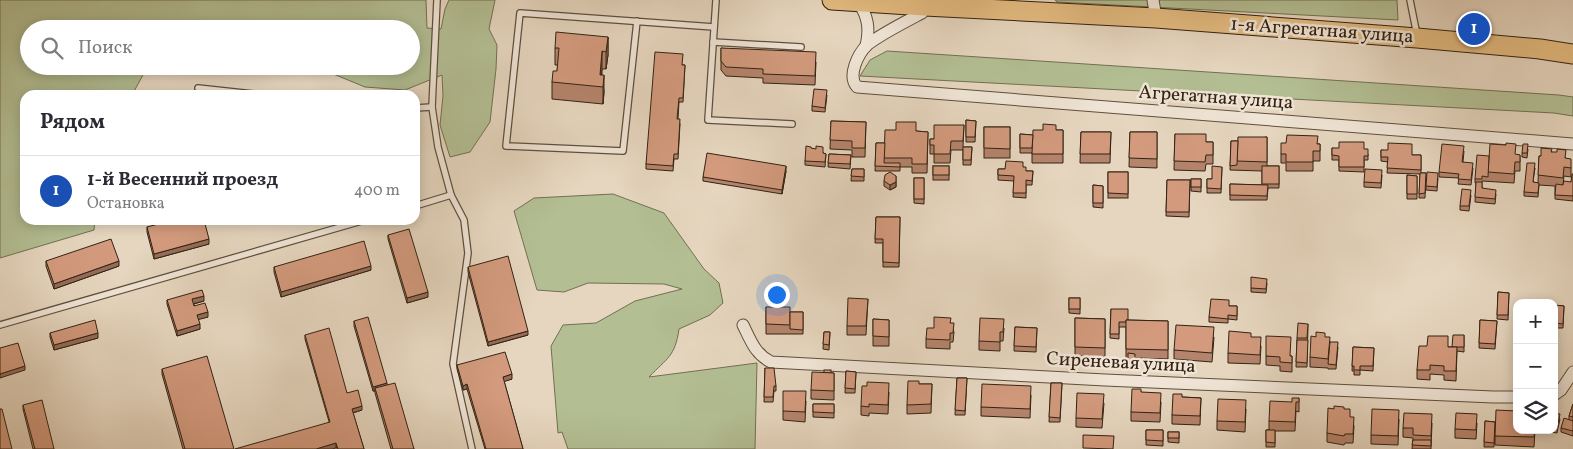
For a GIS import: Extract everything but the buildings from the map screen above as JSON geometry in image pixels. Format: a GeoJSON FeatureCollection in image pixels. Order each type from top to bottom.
{"type":"FeatureCollection","features":[{"type":"Feature","properties":{"kind":"main road","name":"1-я Агрегатная улица"},"geometry":{"type":"LineString","coordinates":[[832,0],[1046,10],[1154,9],[1573,54]]}},
{"type":"Feature","properties":{"kind":"street"},"geometry":{"type":"LineString","coordinates":[[858,2],[865,11],[868,21],[869,33],[866,46]]}},
{"type":"Feature","properties":{"kind":"street"},"geometry":{"type":"LineString","coordinates":[[866,46],[922,13],[926,3]]}},
{"type":"Feature","properties":{"kind":"street","name":"Агрегатная улица"},"geometry":{"type":"LineString","coordinates":[[866,46],[852,70],[854,85],[857,87],[1573,144]]}},
{"type":"Feature","properties":{"kind":"street","name":"Сиреневая улица"},"geometry":{"type":"LineString","coordinates":[[743,325],[755,351],[762,358],[771,362],[1105,380],[1513,397]]}},
{"type":"Feature","properties":{"kind":"street"},"geometry":{"type":"LineString","coordinates":[[1558,392],[1562,390],[1573,372]]}},
{"type":"Feature","properties":{"kind":"lane"},"geometry":{"type":"LineString","coordinates":[[437,0],[432,107],[438,147],[451,195],[464,220],[468,253],[453,364],[472,449]]}},
{"type":"Feature","properties":{"kind":"lane"},"geometry":{"type":"LineString","coordinates":[[716,0],[708,120],[792,124]]}},
{"type":"Feature","properties":{"kind":"lane"},"geometry":{"type":"LineString","coordinates":[[1410,0],[1417,38]]}},
{"type":"Feature","properties":{"kind":"lane"},"geometry":{"type":"LineString","coordinates":[[637,22],[623,151],[506,146],[520,13],[714,27]]}},
{"type":"Feature","properties":{"kind":"lane"},"geometry":{"type":"LineString","coordinates":[[713,42],[801,47]]}},
{"type":"Feature","properties":{"kind":"lane"},"geometry":{"type":"LineString","coordinates":[[198,88],[217,90]]}},
{"type":"Feature","properties":{"kind":"lane"},"geometry":{"type":"LineString","coordinates":[[420,108],[432,107]]}},
{"type":"Feature","properties":{"kind":"lane"},"geometry":{"type":"LineString","coordinates":[[420,204],[451,195]]}},
{"type":"Feature","properties":{"kind":"lane"},"geometry":{"type":"LineString","coordinates":[[0,326],[348,225]]}},
{"type":"Feature","properties":{"kind":"green space"},"geometry":{"type":"Polygon","coordinates":[[[0,0],[426,0],[427,28],[441,29],[449,0],[495,0],[489,29],[497,45],[490,122],[470,152],[450,157],[440,125],[443,96],[442,75],[405,90],[365,87],[336,75],[420,75],[420,20],[20,20],[20,75],[143,75],[135,90],[20,90],[20,225],[94,225],[94,230],[0,258],[0,0]]]}},
{"type":"Feature","properties":{"kind":"green space"},"geometry":{"type":"Polygon","coordinates":[[[1055,0],[1397,0],[1398,20],[1057,2],[1055,0]]]}},
{"type":"Feature","properties":{"kind":"green space"},"geometry":{"type":"Polygon","coordinates":[[[887,51],[1559,95],[1573,97],[1573,116],[1554,113],[860,76],[870,60],[887,51]]]}},
{"type":"Feature","properties":{"kind":"green space"},"geometry":{"type":"Polygon","coordinates":[[[613,194],[664,213],[704,269],[719,283],[723,303],[710,315],[679,329],[675,346],[669,356],[649,377],[757,363],[755,449],[568,449],[562,432],[558,433],[551,346],[563,325],[596,323],[635,301],[682,289],[664,284],[588,283],[564,292],[537,290],[514,211],[534,198],[613,194]]]}},
{"type":"Feature","properties":{"kind":"place","name":"1-й Весенний проезд"},"geometry":{"type":"Point","coordinates":[1474,29]}}]}
